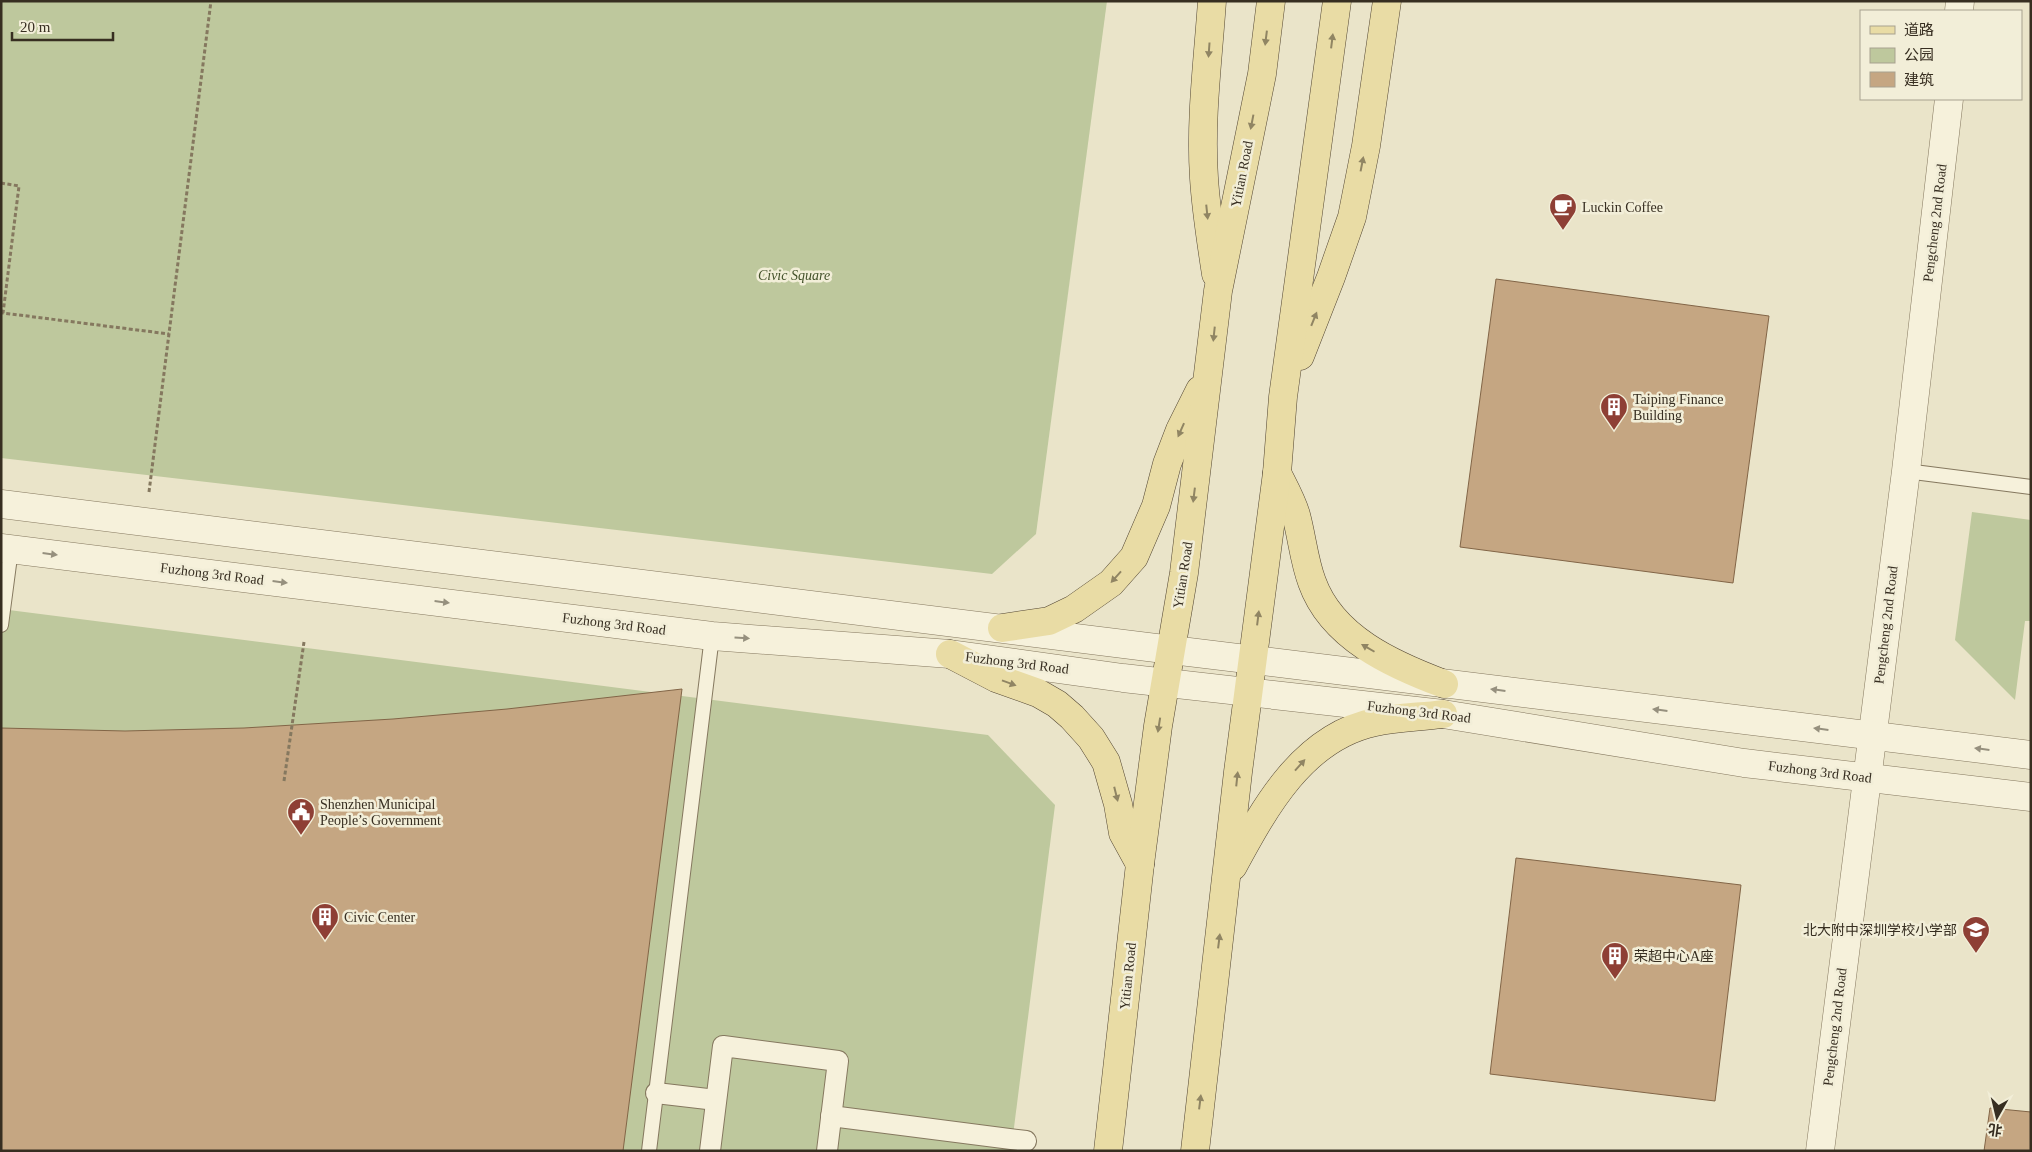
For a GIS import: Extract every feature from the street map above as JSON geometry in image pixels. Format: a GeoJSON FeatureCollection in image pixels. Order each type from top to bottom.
{"type":"FeatureCollection","features":[{"type":"Feature","properties":{"kind":"main road"},"geometry":{"type":"LineString","coordinates":[[1212,1],[1203,123],[1203,176],[1218,291]]}},
{"type":"Feature","properties":{"kind":"main road","name":"Yitian Road"},"geometry":{"type":"LineString","coordinates":[[1108,1151],[1140,864],[1184,573],[1210,371],[1218,291],[1262,74],[1271,1]]}},
{"type":"Feature","properties":{"kind":"main road"},"geometry":{"type":"LineString","coordinates":[[1195,1151],[1248,692],[1278,473],[1284,397],[1337,1]]}},
{"type":"Feature","properties":{"kind":"main road"},"geometry":{"type":"LineString","coordinates":[[1284,397],[1331,278],[1352,217],[1366,146],[1387,1]]}},
{"type":"Feature","properties":{"kind":"main road"},"geometry":{"type":"LineString","coordinates":[[1002,628],[1049,621],[1074,609],[1111,583],[1134,557],[1156,506],[1167,464],[1177,439],[1210,371]]}},
{"type":"Feature","properties":{"kind":"main road"},"geometry":{"type":"LineString","coordinates":[[1278,473],[1296,514],[1312,583],[1327,612],[1361,644],[1405,670],[1444,684]]}},
{"type":"Feature","properties":{"kind":"main road"},"geometry":{"type":"LineString","coordinates":[[950,654],[996,678],[1038,693],[1057,704],[1091,738],[1106,762],[1118,804],[1123,833],[1140,864]]}},
{"type":"Feature","properties":{"kind":"main road"},"geometry":{"type":"LineString","coordinates":[[1226,878],[1272,798],[1311,754],[1348,730],[1375,722],[1443,714]]}},
{"type":"Feature","properties":{"kind":"street","name":"Pengcheng 2nd Road"},"geometry":{"type":"LineString","coordinates":[[1820,1151],[1906,471],[1949,100]]}},
{"type":"Feature","properties":{"kind":"street"},"geometry":{"type":"LineString","coordinates":[[1,504],[1444,684],[2031,755]]}},
{"type":"Feature","properties":{"kind":"street","name":"Fuzhong 3rd Road"},"geometry":{"type":"LineString","coordinates":[[6,548],[712,636],[950,654],[1166,683],[1443,714],[1744,763],[2031,797]]}},
{"type":"Feature","properties":{"kind":"street"},"geometry":{"type":"LineString","coordinates":[[710,1151],[723,1046],[838,1061],[827,1151]]}},
{"type":"Feature","properties":{"kind":"street"},"geometry":{"type":"LineString","coordinates":[[656,1093],[716,1100]]}},
{"type":"Feature","properties":{"kind":"street"},"geometry":{"type":"LineString","coordinates":[[831,1116],[1026,1141]]}},
{"type":"Feature","properties":{"kind":"lane"},"geometry":{"type":"LineString","coordinates":[[1906,471],[2031,487]]}},
{"type":"Feature","properties":{"kind":"lane"},"geometry":{"type":"LineString","coordinates":[[1,626],[6,548]]}},
{"type":"Feature","properties":{"kind":"lane"},"geometry":{"type":"LineString","coordinates":[[649,1151],[712,636]]}},
{"type":"Feature","properties":{"kind":"path"},"geometry":{"type":"LineString","coordinates":[[149,492],[211,1]]}},
{"type":"Feature","properties":{"kind":"path"},"geometry":{"type":"LineString","coordinates":[[1,184],[18,186],[3,313],[169,334]]}},
{"type":"Feature","properties":{"kind":"path"},"geometry":{"type":"LineString","coordinates":[[284,781],[304,642]]}},
{"type":"Feature","properties":{"kind":"green space","name":"Civic Square"},"geometry":{"type":"Polygon","coordinates":[[[1,1],[1107,1],[1036,534],[992,574],[1,458],[1,1]]]}},
{"type":"Feature","properties":{"kind":"green space"},"geometry":{"type":"Polygon","coordinates":[[[1972,512],[2031,520],[2031,621],[2025,621],[2015,700],[1955,640],[1972,512]]]}},
{"type":"Feature","properties":{"kind":"green space"},"geometry":{"type":"Polygon","coordinates":[[[1,609],[988,735],[1055,805],[1011,1151],[1,1151],[1,609]]]}},
{"type":"Feature","properties":{"kind":"building","name":"Taiping Finance Building"},"geometry":{"type":"Polygon","coordinates":[[[1496,279],[1769,316],[1733,583],[1460,547],[1496,279]]]}},
{"type":"Feature","properties":{"kind":"building","name":"Civic Center"},"geometry":{"type":"Polygon","coordinates":[[[682,689],[623,1151],[1,1151],[1,728],[125,731],[244,728],[393,719],[507,709],[682,689]]]}},
{"type":"Feature","properties":{"kind":"building","name":"荣超中心A座"},"geometry":{"type":"Polygon","coordinates":[[[1516,858],[1741,885],[1715,1101],[1490,1074],[1516,858]]]}},
{"type":"Feature","properties":{"kind":"building"},"geometry":{"type":"Polygon","coordinates":[[[1990,1108],[2031,1112],[2031,1151],[1984,1151],[1990,1108]]]}},
{"type":"Feature","properties":{"kind":"place","name":"Luckin Coffee"},"geometry":{"type":"Point","coordinates":[1563,231]}},
{"type":"Feature","properties":{"kind":"place","name":"Taiping Finance Building"},"geometry":{"type":"Point","coordinates":[1614,431]}},
{"type":"Feature","properties":{"kind":"place","name":"Shenzhen Municipal People’s Government"},"geometry":{"type":"Point","coordinates":[301,836]}},
{"type":"Feature","properties":{"kind":"place","name":"Civic Center"},"geometry":{"type":"Point","coordinates":[325,941]}},
{"type":"Feature","properties":{"kind":"place","name":"北大附中深圳学校小学部"},"geometry":{"type":"Point","coordinates":[1976,954]}},
{"type":"Feature","properties":{"kind":"place","name":"荣超中心A座"},"geometry":{"type":"Point","coordinates":[1615,980]}}]}
